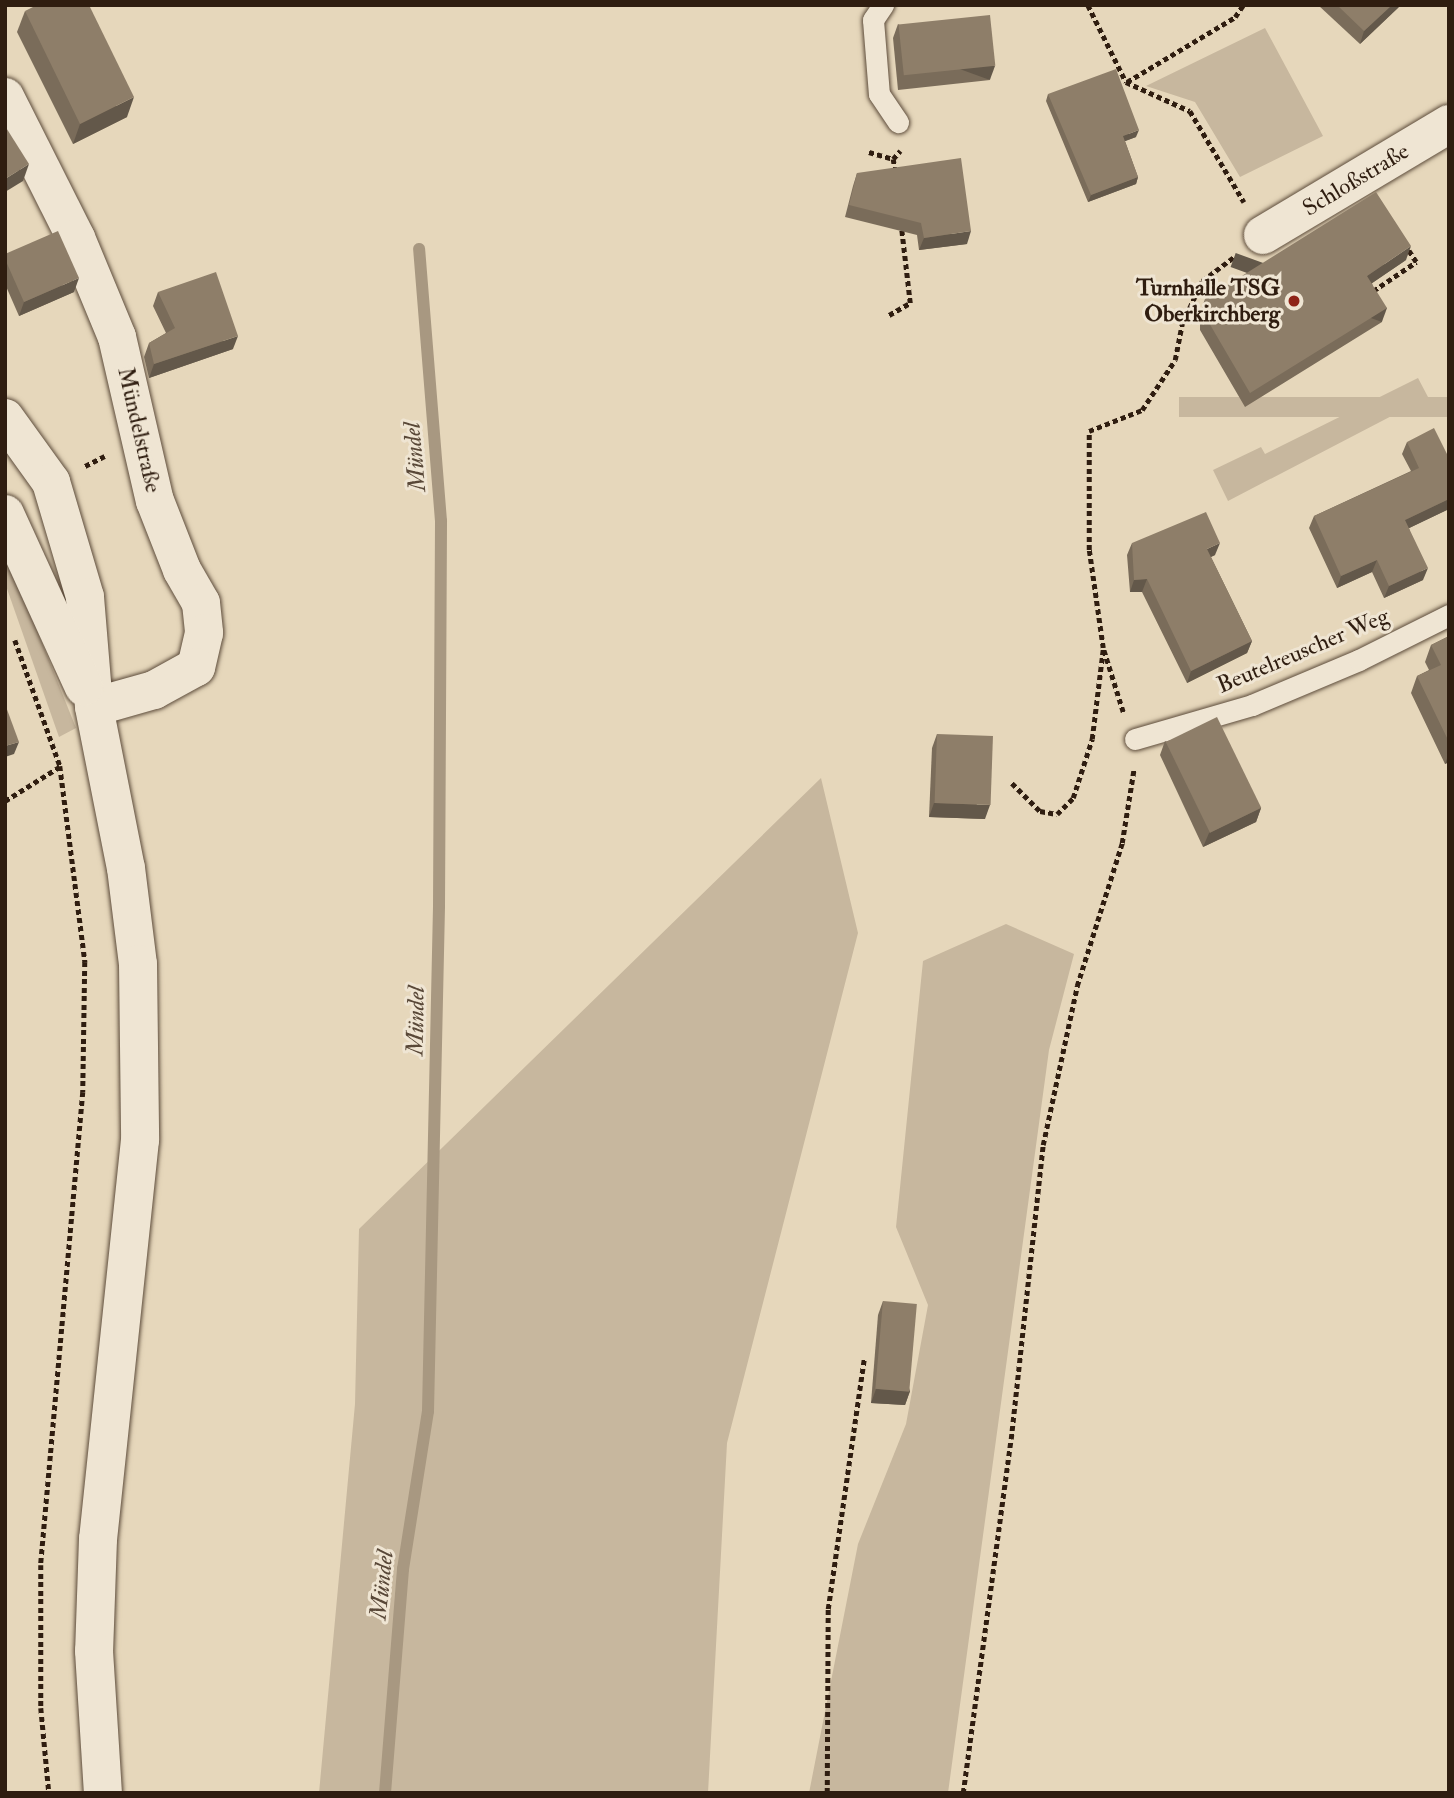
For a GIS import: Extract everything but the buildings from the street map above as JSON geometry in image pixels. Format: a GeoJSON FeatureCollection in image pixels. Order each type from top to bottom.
{"type":"FeatureCollection","features":[{"type":"Feature","properties":{"kind":"main road","name":"Mündelstraße"},"geometry":{"type":"LineString","coordinates":[[5,97],[76,238],[117,337],[155,500],[182,570],[201,603],[204,633],[196,667],[154,690],[94,708]]}},
{"type":"Feature","properties":{"kind":"main road","name":"Schloßstraße"},"geometry":{"type":"LineString","coordinates":[[1264,235],[1449,124]]}},
{"type":"Feature","properties":{"kind":"main road"},"geometry":{"type":"LineString","coordinates":[[5,418],[51,482],[85,597],[94,708],[126,868],[138,964],[140,1140],[98,1539],[94,1651],[103,1793]]}},
{"type":"Feature","properties":{"kind":"main road"},"geometry":{"type":"LineString","coordinates":[[5,514],[94,708]]}},
{"type":"Feature","properties":{"kind":"lane"},"geometry":{"type":"LineString","coordinates":[[878,13],[879,94],[898,122]]}},
{"type":"Feature","properties":{"kind":"lane","name":"Beutelreuscher Weg"},"geometry":{"type":"LineString","coordinates":[[1135,738],[1252,705],[1359,660],[1449,615]]}},
{"type":"Feature","properties":{"kind":"path"},"geometry":{"type":"LineString","coordinates":[[963,1793],[1011,1439],[1043,1145],[1077,986],[1130,806],[1135,738],[1104,648],[1089,550],[1089,431],[1142,410],[1175,360],[1182,324],[1202,281],[1264,235],[1190,111],[1126,82],[1088,5]]}},
{"type":"Feature","properties":{"kind":"path"},"geometry":{"type":"LineString","coordinates":[[1126,82],[1235,18],[1243,5]]}},
{"type":"Feature","properties":{"kind":"path"},"geometry":{"type":"LineString","coordinates":[[896,185],[893,159],[912,136],[898,122]]}},
{"type":"Feature","properties":{"kind":"path"},"geometry":{"type":"LineString","coordinates":[[869,152],[893,159]]}},
{"type":"Feature","properties":{"kind":"path"},"geometry":{"type":"LineString","coordinates":[[889,315],[910,303],[899,211]]}},
{"type":"Feature","properties":{"kind":"path"},"geometry":{"type":"LineString","coordinates":[[1370,292],[1416,262],[1402,241]]}},
{"type":"Feature","properties":{"kind":"path"},"geometry":{"type":"LineString","coordinates":[[51,482],[141,439]]}},
{"type":"Feature","properties":{"kind":"path"},"geometry":{"type":"LineString","coordinates":[[12,629],[60,766],[85,962],[83,1092],[41,1565],[41,1708],[49,1793]]}},
{"type":"Feature","properties":{"kind":"path"},"geometry":{"type":"LineString","coordinates":[[1012,783],[1040,811],[1057,814],[1073,799],[1092,739],[1104,648]]}},
{"type":"Feature","properties":{"kind":"path"},"geometry":{"type":"LineString","coordinates":[[5,801],[60,766],[103,750]]}},
{"type":"Feature","properties":{"kind":"path"},"geometry":{"type":"LineString","coordinates":[[827,1793],[828,1609],[864,1359]]}},
{"type":"Feature","properties":{"kind":"shaded area"},"geometry":{"type":"Polygon","coordinates":[[[1265,28],[1323,136],[1240,177],[1195,102],[1146,86],[1265,28]]]}},
{"type":"Feature","properties":{"kind":"shaded area"},"geometry":{"type":"Polygon","coordinates":[[[1418,378],[1428,397],[1228,501],[1213,470],[1261,447],[1265,454],[1418,378]]]}},
{"type":"Feature","properties":{"kind":"shaded area"},"geometry":{"type":"Polygon","coordinates":[[[1179,397],[1449,397],[1449,417],[1179,417],[1179,397]]]}},
{"type":"Feature","properties":{"kind":"shaded area"},"geometry":{"type":"Polygon","coordinates":[[[5,550],[76,728],[59,737],[5,583],[5,550]]]}},
{"type":"Feature","properties":{"kind":"shaded area"},"geometry":{"type":"Polygon","coordinates":[[[821,778],[858,933],[727,1443],[708,1793],[319,1793],[355,1404],[359,1229],[821,778]]]}},
{"type":"Feature","properties":{"kind":"shaded area"},"geometry":{"type":"Polygon","coordinates":[[[1006,924],[1074,954],[1049,1050],[948,1793],[809,1793],[858,1544],[906,1424],[928,1305],[896,1227],[923,961],[1006,924]]]}},
{"type":"Feature","properties":{"kind":"waterway","name":"Mündel"},"geometry":{"type":"LineString","coordinates":[[385,1793],[403,1569],[428,1411],[439,906],[441,521],[419,249]]}},
{"type":"Feature","properties":{"kind":"place","name":"Turnhalle TSG Oberkirchberg"},"geometry":{"type":"Point","coordinates":[1294,301]}}]}
